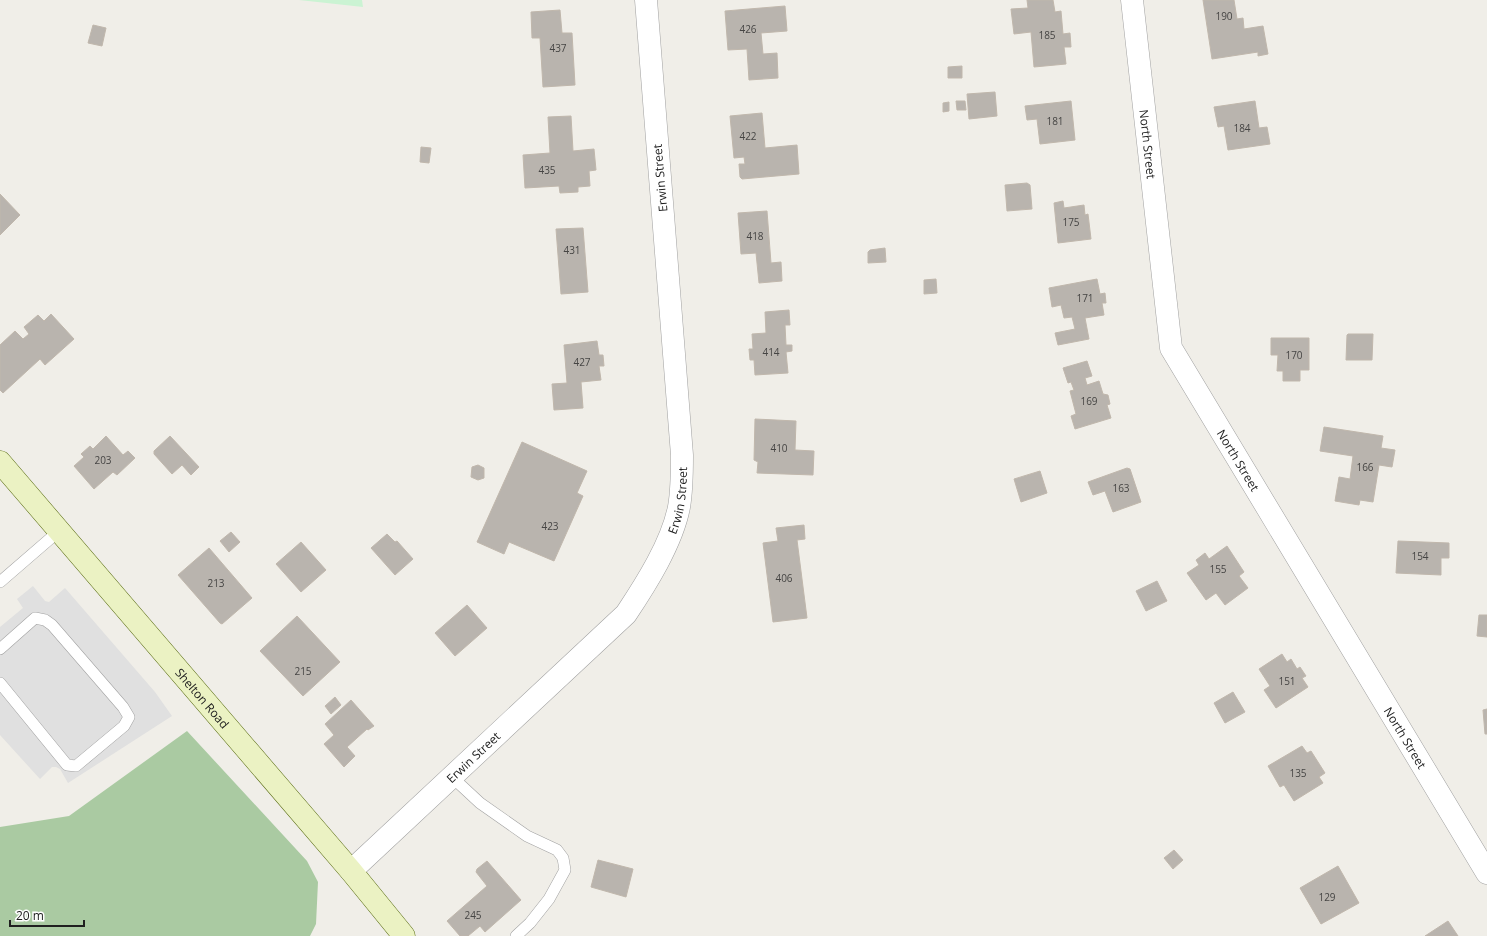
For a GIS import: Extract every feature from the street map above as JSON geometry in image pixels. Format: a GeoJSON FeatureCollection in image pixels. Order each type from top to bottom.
{"type":"FeatureCollection","features":[{"type":"Feature","properties":{"kind":"main road","name":"Shelton Road"},"geometry":{"type":"LineString","coordinates":[[0,462],[351,871],[404,936]]}},
{"type":"Feature","properties":{"kind":"street","name":"Erwin Street"},"geometry":{"type":"LineString","coordinates":[[351,871],[626,614],[649,580],[670,534],[678,509],[682,482],[682,455],[646,0]]}},
{"type":"Feature","properties":{"kind":"street","name":"North Street"},"geometry":{"type":"LineString","coordinates":[[1132,0],[1171,348],[1487,873]]}},
{"type":"Feature","properties":{"kind":"lane"},"geometry":{"type":"LineString","coordinates":[[0,582],[59,531]]}},
{"type":"Feature","properties":{"kind":"lane"},"geometry":{"type":"LineString","coordinates":[[0,649],[35,618],[45,620],[52,625],[123,707],[129,717],[124,726],[76,766],[67,765],[0,683]]}},
{"type":"Feature","properties":{"kind":"lane"},"geometry":{"type":"LineString","coordinates":[[452,777],[480,803],[527,836],[557,850],[563,858],[565,870],[549,899],[530,923],[516,936]]}},
{"type":"Feature","properties":{"kind":"green space"},"geometry":{"type":"Polygon","coordinates":[[[299,0],[362,0],[363,7],[299,0]]]}},
{"type":"Feature","properties":{"kind":"green space"},"geometry":{"type":"Polygon","coordinates":[[[187,731],[307,861],[318,882],[316,924],[310,936],[0,936],[0,827],[69,816],[187,731]]]}},
{"type":"Feature","properties":{"kind":"shaded area"},"geometry":{"type":"Polygon","coordinates":[[[33,586],[45,601],[49,602],[65,588],[155,692],[172,716],[68,783],[60,769],[56,767],[52,767],[40,779],[0,735],[0,627],[23,608],[17,599],[33,586]]]}},
{"type":"Feature","properties":{"kind":"building"},"geometry":{"type":"Polygon","coordinates":[[[1027,0],[1053,0],[1055,12],[1061,11],[1063,34],[1070,33],[1071,47],[1064,47],[1066,64],[1034,67],[1031,32],[1014,34],[1011,9],[1028,8],[1027,0]]]}},
{"type":"Feature","properties":{"kind":"building"},"geometry":{"type":"Polygon","coordinates":[[[1203,0],[1234,0],[1237,19],[1243,18],[1244,29],[1263,26],[1268,54],[1258,56],[1258,52],[1212,59],[1203,0]]]}},
{"type":"Feature","properties":{"kind":"building"},"geometry":{"type":"Polygon","coordinates":[[[785,6],[787,31],[761,33],[763,54],[777,53],[778,78],[749,80],[747,49],[728,50],[725,11],[785,6]]]}},
{"type":"Feature","properties":{"kind":"building"},"geometry":{"type":"Polygon","coordinates":[[[560,10],[562,33],[572,33],[575,85],[543,87],[540,38],[532,38],[531,12],[560,10]]]}},
{"type":"Feature","properties":{"kind":"building"},"geometry":{"type":"Polygon","coordinates":[[[93,25],[106,28],[102,46],[88,43],[93,25]]]}},
{"type":"Feature","properties":{"kind":"building"},"geometry":{"type":"Polygon","coordinates":[[[962,66],[962,78],[948,78],[948,67],[962,66]]]}},
{"type":"Feature","properties":{"kind":"building"},"geometry":{"type":"Polygon","coordinates":[[[995,92],[997,116],[969,119],[967,94],[995,92]]]}},
{"type":"Feature","properties":{"kind":"building"},"geometry":{"type":"Polygon","coordinates":[[[956,101],[965,101],[966,110],[957,110],[956,101]]]}},
{"type":"Feature","properties":{"kind":"building"},"geometry":{"type":"Polygon","coordinates":[[[1071,101],[1075,140],[1040,144],[1037,119],[1027,120],[1025,106],[1071,101]]]}},
{"type":"Feature","properties":{"kind":"building"},"geometry":{"type":"Polygon","coordinates":[[[1255,101],[1259,128],[1267,127],[1270,144],[1228,150],[1224,126],[1218,127],[1214,107],[1255,101]]]}},
{"type":"Feature","properties":{"kind":"building"},"geometry":{"type":"Polygon","coordinates":[[[949,102],[949,111],[943,112],[943,103],[949,102]]]}},
{"type":"Feature","properties":{"kind":"building"},"geometry":{"type":"Polygon","coordinates":[[[762,113],[765,148],[797,145],[799,174],[742,179],[740,177],[739,164],[745,164],[744,157],[734,158],[730,116],[762,113]]]}},
{"type":"Feature","properties":{"kind":"building"},"geometry":{"type":"Polygon","coordinates":[[[571,116],[573,151],[594,149],[596,170],[589,171],[590,186],[578,187],[578,192],[560,193],[559,186],[525,188],[523,155],[550,153],[548,117],[571,116]]]}},
{"type":"Feature","properties":{"kind":"building"},"geometry":{"type":"Polygon","coordinates":[[[421,147],[431,148],[429,163],[420,162],[421,147]]]}},
{"type":"Feature","properties":{"kind":"building"},"geometry":{"type":"Polygon","coordinates":[[[1027,183],[1030,185],[1032,209],[1007,211],[1005,185],[1027,183]]]}},
{"type":"Feature","properties":{"kind":"building"},"geometry":{"type":"Polygon","coordinates":[[[0,194],[20,215],[0,235],[0,194]]]}},
{"type":"Feature","properties":{"kind":"building"},"geometry":{"type":"Polygon","coordinates":[[[1063,201],[1064,208],[1084,205],[1085,215],[1088,214],[1091,239],[1058,243],[1054,203],[1063,201]]]}},
{"type":"Feature","properties":{"kind":"building"},"geometry":{"type":"Polygon","coordinates":[[[767,211],[771,263],[781,262],[782,281],[759,283],[756,253],[741,254],[738,213],[767,211]]]}},
{"type":"Feature","properties":{"kind":"building"},"geometry":{"type":"Polygon","coordinates":[[[583,228],[588,292],[561,294],[556,229],[583,228]]]}},
{"type":"Feature","properties":{"kind":"building"},"geometry":{"type":"Polygon","coordinates":[[[885,248],[886,262],[868,263],[868,252],[870,250],[885,248]]]}},
{"type":"Feature","properties":{"kind":"building"},"geometry":{"type":"Polygon","coordinates":[[[936,279],[937,293],[924,294],[924,280],[936,279]]]}},
{"type":"Feature","properties":{"kind":"building"},"geometry":{"type":"Polygon","coordinates":[[[1097,279],[1100,294],[1105,293],[1106,303],[1102,303],[1104,315],[1085,318],[1089,339],[1058,345],[1055,333],[1075,329],[1072,317],[1064,318],[1061,305],[1052,307],[1049,288],[1097,279]]]}},
{"type":"Feature","properties":{"kind":"building"},"geometry":{"type":"Polygon","coordinates":[[[789,310],[790,325],[785,325],[786,345],[792,345],[792,351],[786,352],[788,373],[755,375],[754,360],[750,360],[749,349],[753,349],[752,334],[766,333],[765,312],[789,310]]]}},
{"type":"Feature","properties":{"kind":"building"},"geometry":{"type":"Polygon","coordinates":[[[51,314],[74,339],[45,365],[40,359],[3,393],[0,390],[0,345],[15,331],[23,339],[29,334],[24,327],[38,315],[44,321],[51,314]]]}},
{"type":"Feature","properties":{"kind":"building"},"geometry":{"type":"Polygon","coordinates":[[[1348,334],[1373,334],[1372,360],[1346,360],[1348,334]]]}},
{"type":"Feature","properties":{"kind":"building"},"geometry":{"type":"Polygon","coordinates":[[[1271,338],[1309,338],[1309,370],[1300,370],[1300,381],[1283,381],[1283,371],[1277,371],[1278,355],[1271,355],[1271,338]]]}},
{"type":"Feature","properties":{"kind":"building"},"geometry":{"type":"Polygon","coordinates":[[[597,341],[599,355],[603,355],[604,366],[599,366],[601,380],[581,382],[583,408],[554,410],[552,384],[567,383],[564,345],[597,341]]]}},
{"type":"Feature","properties":{"kind":"building"},"geometry":{"type":"Polygon","coordinates":[[[1087,361],[1092,376],[1085,378],[1087,385],[1099,381],[1103,394],[1108,395],[1110,404],[1107,405],[1111,418],[1075,429],[1071,416],[1076,414],[1070,391],[1074,390],[1071,382],[1068,383],[1063,368],[1087,361]]]}},
{"type":"Feature","properties":{"kind":"building"},"geometry":{"type":"Polygon","coordinates":[[[755,419],[796,421],[795,450],[814,451],[813,475],[757,473],[758,462],[754,460],[755,419]]]}},
{"type":"Feature","properties":{"kind":"building"},"geometry":{"type":"Polygon","coordinates":[[[1324,427],[1383,436],[1381,448],[1395,450],[1392,467],[1379,465],[1373,502],[1360,500],[1359,505],[1335,501],[1339,477],[1350,479],[1353,456],[1320,451],[1324,427]]]}},
{"type":"Feature","properties":{"kind":"building"},"geometry":{"type":"Polygon","coordinates":[[[106,436],[123,455],[128,451],[135,458],[117,475],[113,472],[94,489],[74,466],[84,457],[81,454],[90,446],[93,449],[106,436]]]}},
{"type":"Feature","properties":{"kind":"building"},"geometry":{"type":"Polygon","coordinates":[[[170,436],[199,467],[191,475],[182,465],[172,474],[154,454],[154,451],[170,436]]]}},
{"type":"Feature","properties":{"kind":"building"},"geometry":{"type":"Polygon","coordinates":[[[522,442],[587,471],[577,493],[583,496],[554,561],[509,542],[504,554],[477,542],[522,442]]]}},
{"type":"Feature","properties":{"kind":"building"},"geometry":{"type":"Polygon","coordinates":[[[478,465],[484,468],[484,478],[478,480],[471,477],[472,467],[478,465]]]}},
{"type":"Feature","properties":{"kind":"building"},"geometry":{"type":"Polygon","coordinates":[[[1127,468],[1130,469],[1141,502],[1113,512],[1105,491],[1093,495],[1088,482],[1127,468]]]}},
{"type":"Feature","properties":{"kind":"building"},"geometry":{"type":"Polygon","coordinates":[[[1040,471],[1047,493],[1021,502],[1014,479],[1040,471]]]}},
{"type":"Feature","properties":{"kind":"building"},"geometry":{"type":"Polygon","coordinates":[[[804,525],[805,539],[797,540],[807,618],[773,622],[763,543],[778,541],[776,528],[804,525]]]}},
{"type":"Feature","properties":{"kind":"building"},"geometry":{"type":"Polygon","coordinates":[[[231,532],[240,542],[229,552],[220,541],[231,532]]]}},
{"type":"Feature","properties":{"kind":"building"},"geometry":{"type":"Polygon","coordinates":[[[387,534],[395,542],[397,541],[413,559],[395,575],[371,548],[387,534]]]}},
{"type":"Feature","properties":{"kind":"building"},"geometry":{"type":"Polygon","coordinates":[[[1398,541],[1449,543],[1449,558],[1441,558],[1441,575],[1396,573],[1398,541]]]}},
{"type":"Feature","properties":{"kind":"building"},"geometry":{"type":"Polygon","coordinates":[[[301,542],[326,570],[301,592],[276,564],[301,542]]]}},
{"type":"Feature","properties":{"kind":"building"},"geometry":{"type":"Polygon","coordinates":[[[1227,546],[1244,572],[1239,576],[1248,588],[1225,605],[1216,593],[1206,600],[1187,573],[1199,565],[1196,560],[1205,553],[1209,559],[1227,546]]]}},
{"type":"Feature","properties":{"kind":"building"},"geometry":{"type":"Polygon","coordinates":[[[209,548],[252,598],[222,624],[178,575],[209,548]]]}},
{"type":"Feature","properties":{"kind":"building"},"geometry":{"type":"Polygon","coordinates":[[[1157,581],[1167,601],[1146,611],[1136,591],[1157,581]]]}},
{"type":"Feature","properties":{"kind":"building"},"geometry":{"type":"Polygon","coordinates":[[[467,605],[487,628],[455,656],[435,633],[467,605]]]}},
{"type":"Feature","properties":{"kind":"building"},"geometry":{"type":"Polygon","coordinates":[[[1479,615],[1487,615],[1487,637],[1477,636],[1479,615]]]}},
{"type":"Feature","properties":{"kind":"building"},"geometry":{"type":"Polygon","coordinates":[[[297,616],[340,662],[303,696],[260,651],[297,616]]]}},
{"type":"Feature","properties":{"kind":"building"},"geometry":{"type":"Polygon","coordinates":[[[1282,654],[1287,662],[1291,659],[1297,669],[1300,667],[1306,676],[1302,678],[1308,687],[1276,708],[1264,690],[1270,686],[1259,669],[1282,654]]]}},
{"type":"Feature","properties":{"kind":"building"},"geometry":{"type":"Polygon","coordinates":[[[1233,692],[1245,712],[1225,723],[1214,703],[1233,692]]]}},
{"type":"Feature","properties":{"kind":"building"},"geometry":{"type":"Polygon","coordinates":[[[335,697],[341,705],[331,714],[325,706],[335,697]]]}},
{"type":"Feature","properties":{"kind":"building"},"geometry":{"type":"Polygon","coordinates":[[[351,700],[374,726],[368,730],[367,729],[347,747],[355,756],[344,767],[324,744],[334,735],[325,724],[351,700]]]}},
{"type":"Feature","properties":{"kind":"building"},"geometry":{"type":"Polygon","coordinates":[[[1487,709],[1487,734],[1485,734],[1483,710],[1487,709]]]}},
{"type":"Feature","properties":{"kind":"building"},"geometry":{"type":"Polygon","coordinates":[[[1302,746],[1307,753],[1311,751],[1325,773],[1319,777],[1323,783],[1294,801],[1284,785],[1280,787],[1268,766],[1302,746]]]}},
{"type":"Feature","properties":{"kind":"building"},"geometry":{"type":"Polygon","coordinates":[[[1174,850],[1183,860],[1173,869],[1164,858],[1174,850]]]}},
{"type":"Feature","properties":{"kind":"building"},"geometry":{"type":"Polygon","coordinates":[[[598,860],[633,869],[626,897],[591,887],[598,860]]]}},
{"type":"Feature","properties":{"kind":"building"},"geometry":{"type":"Polygon","coordinates":[[[487,861],[521,900],[485,932],[480,926],[468,936],[460,936],[447,921],[487,886],[476,872],[477,869],[487,861]]]}},
{"type":"Feature","properties":{"kind":"building"},"geometry":{"type":"Polygon","coordinates":[[[1338,866],[1359,903],[1321,924],[1300,888],[1338,866]]]}},
{"type":"Feature","properties":{"kind":"building"},"geometry":{"type":"Polygon","coordinates":[[[1448,921],[1458,936],[1425,936],[1448,921]]]}}]}
